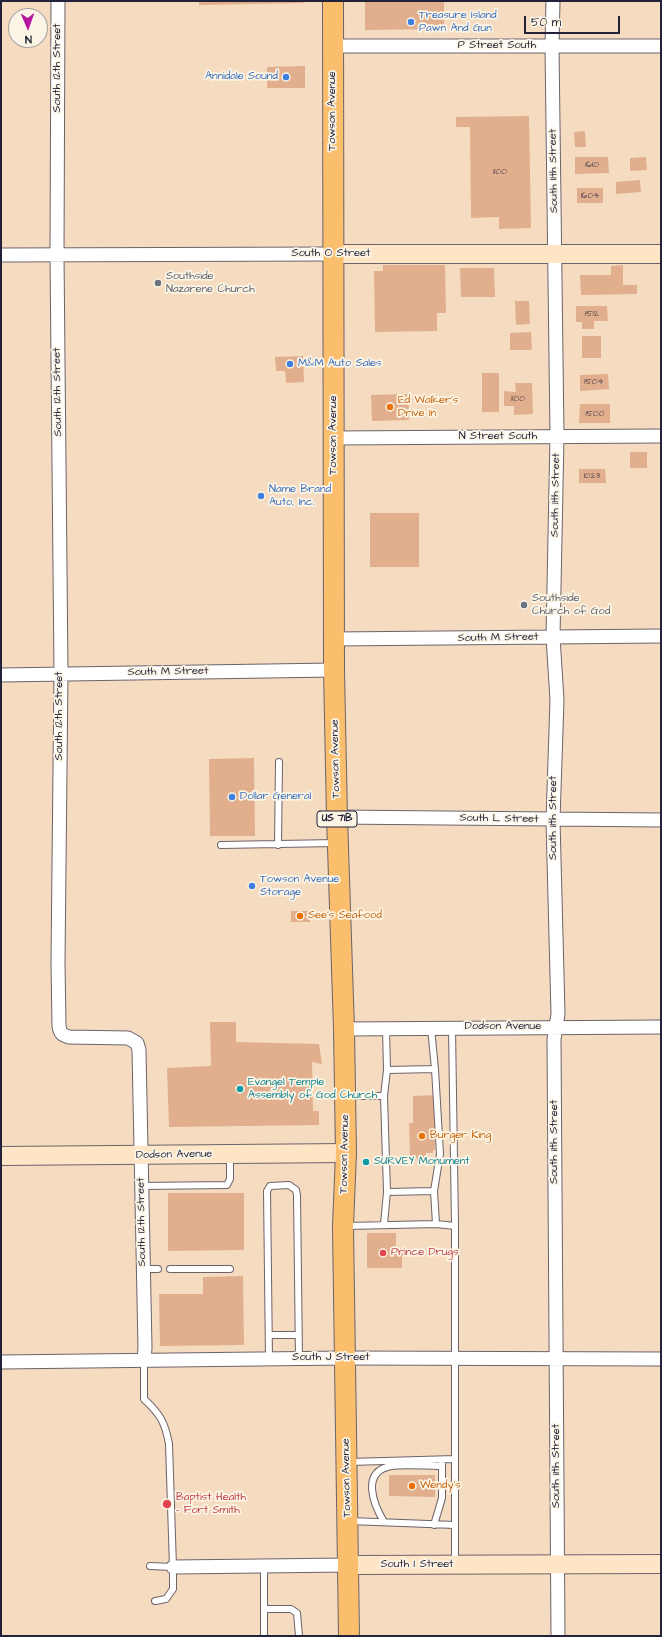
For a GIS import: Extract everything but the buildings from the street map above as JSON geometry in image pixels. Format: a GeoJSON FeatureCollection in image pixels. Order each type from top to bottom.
{"type":"FeatureCollection","features":[{"type":"Feature","properties":{"kind":"main road","name":"Towson Avenue"},"geometry":{"type":"LineString","coordinates":[[333,1],[334,670],[336,817],[344,1029],[346,1153],[343,1226],[349,1636]]}},
{"type":"Feature","properties":{"kind":"street","name":"South 12th Street"},"geometry":{"type":"LineString","coordinates":[[58,1],[57,255],[61,673],[58,962],[59,1026],[60,1032],[63,1036],[68,1038],[128,1038],[137,1043],[139,1050],[144,1269],[144,1360]]}},
{"type":"Feature","properties":{"kind":"street","name":"South 11th Street"},"geometry":{"type":"LineString","coordinates":[[553,1],[552,46],[556,254],[557,436],[553,637],[557,700],[553,820],[558,1014],[554,1040],[558,1636]]}},
{"type":"Feature","properties":{"kind":"street","name":"P Street South"},"geometry":{"type":"LineString","coordinates":[[333,46],[661,46]]}},
{"type":"Feature","properties":{"kind":"street","name":"South O Street"},"geometry":{"type":"LineString","coordinates":[[1,255],[661,254]]}},
{"type":"Feature","properties":{"kind":"street","name":"N Street South"},"geometry":{"type":"LineString","coordinates":[[334,438],[661,436]]}},
{"type":"Feature","properties":{"kind":"street","name":"South M Street"},"geometry":{"type":"LineString","coordinates":[[334,639],[661,636]]}},
{"type":"Feature","properties":{"kind":"street","name":"South M Street"},"geometry":{"type":"LineString","coordinates":[[1,675],[334,670]]}},
{"type":"Feature","properties":{"kind":"street","name":"South L Street"},"geometry":{"type":"LineString","coordinates":[[336,817],[661,820]]}},
{"type":"Feature","properties":{"kind":"street","name":"Dodson Avenue"},"geometry":{"type":"LineString","coordinates":[[344,1029],[661,1027]]}},
{"type":"Feature","properties":{"kind":"street","name":"Dodson Avenue"},"geometry":{"type":"LineString","coordinates":[[1,1156],[141,1156],[346,1153]]}},
{"type":"Feature","properties":{"kind":"street","name":"South J Street"},"geometry":{"type":"LineString","coordinates":[[1,1362],[299,1358],[661,1359]]}},
{"type":"Feature","properties":{"kind":"street","name":"South I Street"},"geometry":{"type":"LineString","coordinates":[[173,1567],[455,1564],[661,1564]]}},
{"type":"Feature","properties":{"kind":"lane"},"geometry":{"type":"LineString","coordinates":[[278,845],[279,762]]}},
{"type":"Feature","properties":{"kind":"lane"},"geometry":{"type":"LineString","coordinates":[[221,845],[337,843]]}},
{"type":"Feature","properties":{"kind":"lane"},"geometry":{"type":"LineString","coordinates":[[384,1224],[387,1192],[384,1096],[387,1070],[386,1028]]}},
{"type":"Feature","properties":{"kind":"lane"},"geometry":{"type":"LineString","coordinates":[[431,1028],[440,1154],[434,1191],[436,1224]]}},
{"type":"Feature","properties":{"kind":"lane"},"geometry":{"type":"LineString","coordinates":[[452,1028],[455,1564]]}},
{"type":"Feature","properties":{"kind":"lane"},"geometry":{"type":"LineString","coordinates":[[387,1070],[435,1068]]}},
{"type":"Feature","properties":{"kind":"lane"},"geometry":{"type":"LineString","coordinates":[[345,1096],[384,1096]]}},
{"type":"Feature","properties":{"kind":"lane"},"geometry":{"type":"LineString","coordinates":[[142,1186],[227,1185],[230,1179],[230,1154]]}},
{"type":"Feature","properties":{"kind":"lane"},"geometry":{"type":"LineString","coordinates":[[269,1359],[267,1191],[270,1186],[289,1185],[296,1190],[297,1195],[299,1358]]}},
{"type":"Feature","properties":{"kind":"lane"},"geometry":{"type":"LineString","coordinates":[[387,1192],[434,1191]]}},
{"type":"Feature","properties":{"kind":"lane"},"geometry":{"type":"LineString","coordinates":[[343,1226],[436,1224],[454,1226]]}},
{"type":"Feature","properties":{"kind":"lane"},"geometry":{"type":"LineString","coordinates":[[144,1269],[158,1269]]}},
{"type":"Feature","properties":{"kind":"lane"},"geometry":{"type":"LineString","coordinates":[[170,1269],[230,1269]]}},
{"type":"Feature","properties":{"kind":"lane"},"geometry":{"type":"LineString","coordinates":[[269,1335],[298,1335]]}},
{"type":"Feature","properties":{"kind":"lane"},"geometry":{"type":"LineString","coordinates":[[144,1360],[144,1399],[155,1409],[166,1427],[169,1444],[173,1589],[166,1599],[155,1601]]}},
{"type":"Feature","properties":{"kind":"lane"},"geometry":{"type":"LineString","coordinates":[[434,1525],[442,1498],[442,1459]]}},
{"type":"Feature","properties":{"kind":"lane"},"geometry":{"type":"LineString","coordinates":[[346,1462],[455,1459]]}},
{"type":"Feature","properties":{"kind":"lane"},"geometry":{"type":"LineString","coordinates":[[384,1522],[372,1497],[372,1485],[375,1477],[380,1471],[391,1466],[442,1466]]}},
{"type":"Feature","properties":{"kind":"lane"},"geometry":{"type":"LineString","coordinates":[[348,1521],[455,1525]]}},
{"type":"Feature","properties":{"kind":"lane"},"geometry":{"type":"LineString","coordinates":[[150,1566],[173,1567]]}},
{"type":"Feature","properties":{"kind":"lane"},"geometry":{"type":"LineString","coordinates":[[264,1566],[264,1636]]}},
{"type":"Feature","properties":{"kind":"lane"},"geometry":{"type":"LineString","coordinates":[[264,1609],[291,1609],[297,1613],[299,1636]]}},
{"type":"Feature","properties":{"kind":"place","name":"Treasure Island Pawn And Gun"},"geometry":{"type":"Point","coordinates":[411,22]}},
{"type":"Feature","properties":{"kind":"place","name":"Annidale Sound"},"geometry":{"type":"Point","coordinates":[286,77]}},
{"type":"Feature","properties":{"kind":"place","name":"Southside Nazarene Church"},"geometry":{"type":"Point","coordinates":[158,283]}},
{"type":"Feature","properties":{"kind":"place","name":"M&M Auto Sales"},"geometry":{"type":"Point","coordinates":[290,364]}},
{"type":"Feature","properties":{"kind":"place","name":"Ed Walker's Drive In"},"geometry":{"type":"Point","coordinates":[390,407]}},
{"type":"Feature","properties":{"kind":"place","name":"Name Brand Auto, Inc."},"geometry":{"type":"Point","coordinates":[261,496]}},
{"type":"Feature","properties":{"kind":"place","name":"Southside Church of God"},"geometry":{"type":"Point","coordinates":[524,605]}},
{"type":"Feature","properties":{"kind":"place","name":"Dollar General"},"geometry":{"type":"Point","coordinates":[232,797]}},
{"type":"Feature","properties":{"kind":"place","name":"Towson Avenue Storage"},"geometry":{"type":"Point","coordinates":[252,886]}},
{"type":"Feature","properties":{"kind":"place","name":"See’s Seafood"},"geometry":{"type":"Point","coordinates":[300,916]}},
{"type":"Feature","properties":{"kind":"place","name":"Evangel Temple Assembly of God Church"},"geometry":{"type":"Point","coordinates":[240,1089]}},
{"type":"Feature","properties":{"kind":"place","name":"Burger King"},"geometry":{"type":"Point","coordinates":[422,1136]}},
{"type":"Feature","properties":{"kind":"place","name":"SURVEY Monument"},"geometry":{"type":"Point","coordinates":[366,1162]}},
{"type":"Feature","properties":{"kind":"place","name":"Prince Drugs"},"geometry":{"type":"Point","coordinates":[383,1253]}},
{"type":"Feature","properties":{"kind":"place","name":"Wendy's"},"geometry":{"type":"Point","coordinates":[412,1486]}},
{"type":"Feature","properties":{"kind":"place","name":"Baptist Health - Fort Smith"},"geometry":{"type":"Point","coordinates":[167,1504]}}]}
